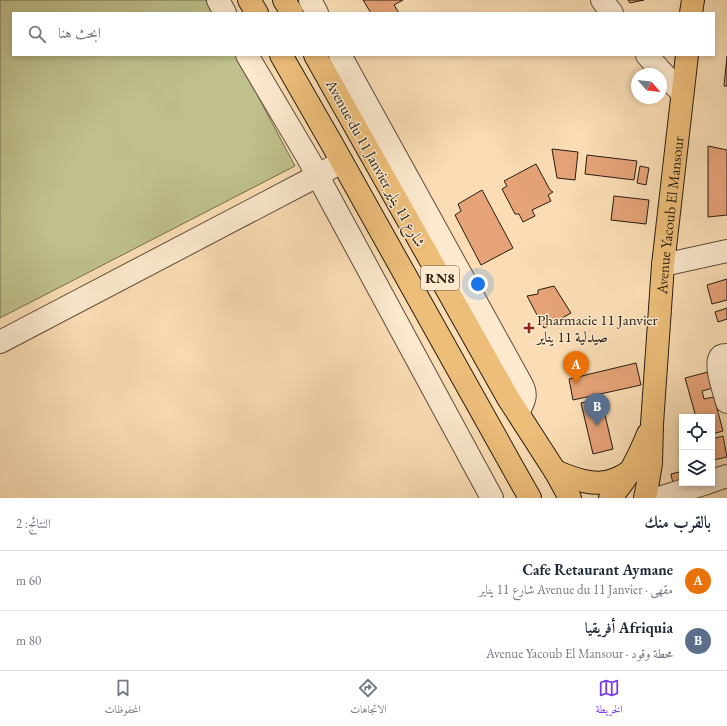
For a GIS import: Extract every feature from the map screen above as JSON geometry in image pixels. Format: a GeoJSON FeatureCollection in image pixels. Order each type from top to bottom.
{"type":"FeatureCollection","features":[{"type":"Feature","properties":{"kind":"main road"},"geometry":{"type":"LineString","coordinates":[[249,0],[256,12]]}},
{"type":"Feature","properties":{"kind":"main road"},"geometry":{"type":"LineString","coordinates":[[284,0],[291,12]]}},
{"type":"Feature","properties":{"kind":"main road"},"geometry":{"type":"LineString","coordinates":[[691,12],[693,0]]}},
{"type":"Feature","properties":{"kind":"main road","name":"Avenue du 11 Janvier شارع 11 يناير"},"geometry":{"type":"LineString","coordinates":[[282,56],[530,498]]}},
{"type":"Feature","properties":{"kind":"main road","name":"Avenue du 11 Janvier شارع 11 يناير"},"geometry":{"type":"LineString","coordinates":[[316,56],[508,398],[555,471],[570,498]]}},
{"type":"Feature","properties":{"kind":"main road","name":"Avenue Yacoub El Mansour"},"geometry":{"type":"LineString","coordinates":[[656,498],[640,473],[639,457],[652,424],[663,265],[687,56]]}},
{"type":"Feature","properties":{"kind":"main road"},"geometry":{"type":"LineString","coordinates":[[555,471],[586,482],[597,483],[640,473]]}},
{"type":"Feature","properties":{"kind":"main road","name":"Avenue Yacoub El Mansour"},"geometry":{"type":"LineString","coordinates":[[610,498],[622,484],[640,473]]}},
{"type":"Feature","properties":{"kind":"street"},"geometry":{"type":"LineString","coordinates":[[218,0],[224,12]]}},
{"type":"Feature","properties":{"kind":"street"},"geometry":{"type":"LineString","coordinates":[[310,0],[316,12]]}},
{"type":"Feature","properties":{"kind":"street"},"geometry":{"type":"LineString","coordinates":[[602,0],[611,12]]}},
{"type":"Feature","properties":{"kind":"street"},"geometry":{"type":"LineString","coordinates":[[248,56],[304,151],[492,498]]}},
{"type":"Feature","properties":{"kind":"street"},"geometry":{"type":"LineString","coordinates":[[341,56],[522,384],[525,396],[518,414]]}},
{"type":"Feature","properties":{"kind":"street"},"geometry":{"type":"LineString","coordinates":[[648,56],[682,93]]}},
{"type":"Feature","properties":{"kind":"street"},"geometry":{"type":"LineString","coordinates":[[0,342],[341,162]]}},
{"type":"Feature","properties":{"kind":"street"},"geometry":{"type":"LineString","coordinates":[[663,265],[727,251]]}},
{"type":"Feature","properties":{"kind":"street"},"geometry":{"type":"LineString","coordinates":[[727,355],[721,356],[718,360],[717,366],[727,402]]}},
{"type":"Feature","properties":{"kind":"street"},"geometry":{"type":"LineString","coordinates":[[715,480],[727,476]]}},
{"type":"Feature","properties":{"kind":"street"},"geometry":{"type":"LineString","coordinates":[[656,498],[697,486]]}},
{"type":"Feature","properties":{"kind":"green space"},"geometry":{"type":"Polygon","coordinates":[[[0,0],[206,0],[212,12],[12,12],[12,56],[237,56],[295,166],[0,318],[0,0]]]}},
{"type":"Feature","properties":{"kind":"building"},"geometry":{"type":"Polygon","coordinates":[[[363,0],[403,0],[394,5],[398,12],[370,12],[363,0]]]}},
{"type":"Feature","properties":{"kind":"building"},"geometry":{"type":"Polygon","coordinates":[[[628,0],[644,0],[630,3],[628,0]]]}},
{"type":"Feature","properties":{"kind":"building"},"geometry":{"type":"Polygon","coordinates":[[[727,56],[727,86],[724,86],[727,56]]]}},
{"type":"Feature","properties":{"kind":"building"},"geometry":{"type":"Polygon","coordinates":[[[708,146],[727,150],[727,215],[708,217],[708,146]]]}},
{"type":"Feature","properties":{"kind":"building"},"geometry":{"type":"Polygon","coordinates":[[[552,149],[578,152],[575,180],[557,178],[552,149]]]}},
{"type":"Feature","properties":{"kind":"building"},"geometry":{"type":"Polygon","coordinates":[[[587,155],[637,161],[634,180],[585,174],[587,155]]]}},
{"type":"Feature","properties":{"kind":"building"},"geometry":{"type":"Polygon","coordinates":[[[536,164],[550,190],[553,192],[548,195],[551,201],[532,210],[535,216],[523,222],[519,214],[515,214],[502,189],[507,186],[504,181],[536,164]]]}},
{"type":"Feature","properties":{"kind":"building"},"geometry":{"type":"Polygon","coordinates":[[[640,166],[649,168],[646,185],[637,183],[640,166]]]}},
{"type":"Feature","properties":{"kind":"building"},"geometry":{"type":"Polygon","coordinates":[[[482,190],[513,248],[481,265],[455,215],[461,211],[458,204],[482,190]]]}},
{"type":"Feature","properties":{"kind":"building"},"geometry":{"type":"Polygon","coordinates":[[[614,196],[649,200],[646,224],[611,220],[614,196]]]}},
{"type":"Feature","properties":{"kind":"building"},"geometry":{"type":"Polygon","coordinates":[[[727,279],[727,300],[712,304],[707,285],[727,279]]]}},
{"type":"Feature","properties":{"kind":"building"},"geometry":{"type":"Polygon","coordinates":[[[554,286],[571,313],[544,328],[527,296],[538,294],[538,290],[554,286]]]}},
{"type":"Feature","properties":{"kind":"building"},"geometry":{"type":"Polygon","coordinates":[[[727,308],[727,319],[718,322],[715,312],[727,308]]]}},
{"type":"Feature","properties":{"kind":"building"},"geometry":{"type":"Polygon","coordinates":[[[636,363],[641,385],[573,400],[569,379],[636,363]]]}},
{"type":"Feature","properties":{"kind":"building"},"geometry":{"type":"Polygon","coordinates":[[[712,371],[716,387],[702,391],[704,399],[714,397],[723,431],[715,433],[715,414],[695,414],[685,378],[712,371]]]}},
{"type":"Feature","properties":{"kind":"building"},"geometry":{"type":"Polygon","coordinates":[[[601,398],[613,449],[593,454],[581,403],[601,398]]]}},
{"type":"Feature","properties":{"kind":"building"},"geometry":{"type":"Polygon","coordinates":[[[723,436],[727,457],[715,460],[715,438],[723,436]]]}},
{"type":"Feature","properties":{"kind":"building"},"geometry":{"type":"Polygon","coordinates":[[[679,472],[679,483],[673,484],[671,474],[679,472]]]}},
{"type":"Feature","properties":{"kind":"place","name":"Pharmacie 11 Janvier صيدلية 11 يناير"},"geometry":{"type":"Point","coordinates":[529,328]}},
{"type":"Feature","properties":{"kind":"place","name":"Cafe Retaurant Aymane"},"geometry":{"type":"Point","coordinates":[576,384]}},
{"type":"Feature","properties":{"kind":"place","name":"Afriquia أفريقيا"},"geometry":{"type":"Point","coordinates":[597,426]}}]}
